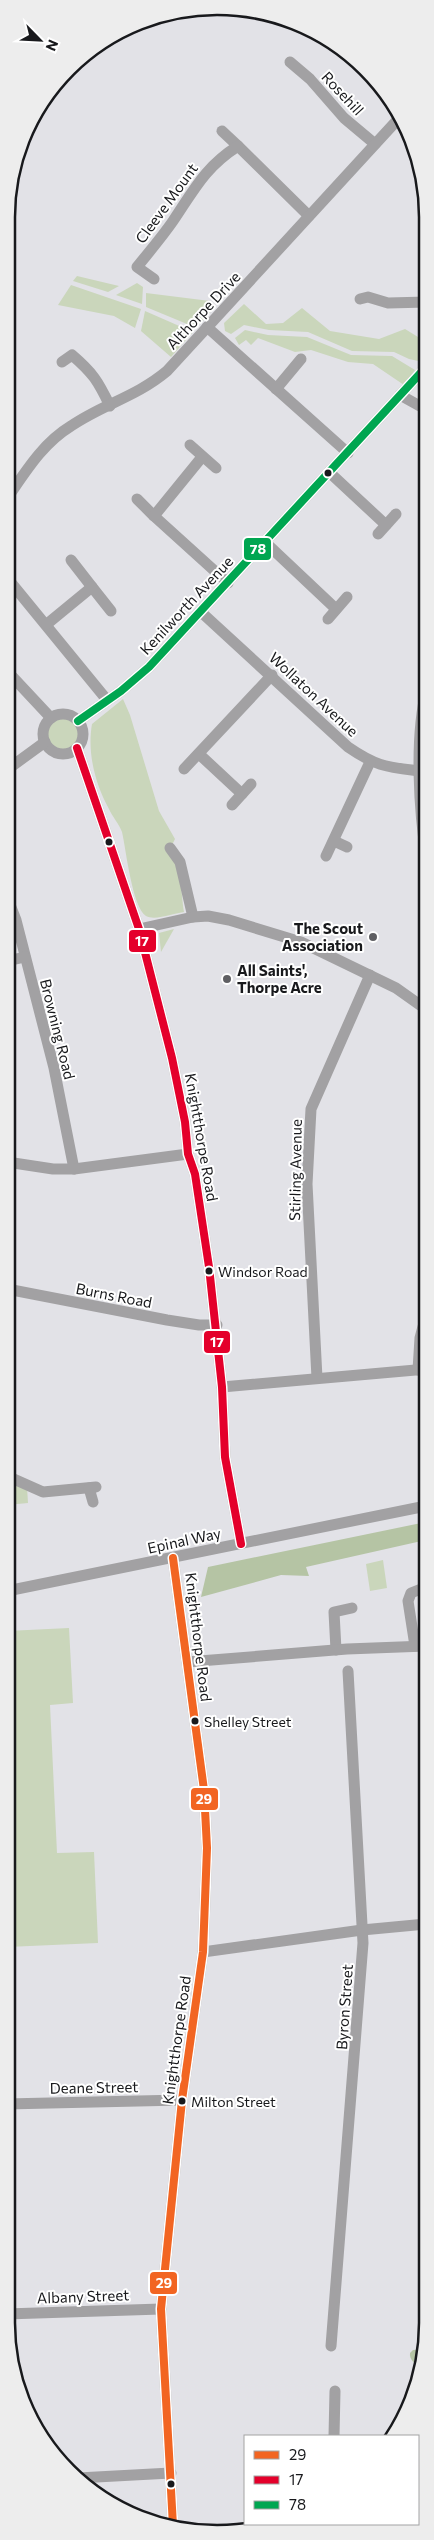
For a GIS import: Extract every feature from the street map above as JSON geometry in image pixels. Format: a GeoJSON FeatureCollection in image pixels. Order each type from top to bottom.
{"type":"FeatureCollection","features":[{"type":"Feature","properties":{"kind":"street","name":"Rosehill"},"geometry":{"type":"LineString","coordinates":[[290,62],[310,79],[344,118],[375,144]]}},
{"type":"Feature","properties":{"kind":"street","name":"Althorpe Drive"},"geometry":{"type":"LineString","coordinates":[[15,487],[38,455],[59,434],[86,416],[137,393],[156,380],[208,327],[395,122]]}},
{"type":"Feature","properties":{"kind":"street"},"geometry":{"type":"LineString","coordinates":[[222,131],[309,216]]}},
{"type":"Feature","properties":{"kind":"street","name":"Cleeve Mount"},"geometry":{"type":"LineString","coordinates":[[154,279],[137,267],[206,173],[217,160],[238,146]]}},
{"type":"Feature","properties":{"kind":"street"},"geometry":{"type":"LineString","coordinates":[[365,295],[388,303],[419,302]]}},
{"type":"Feature","properties":{"kind":"street"},"geometry":{"type":"LineString","coordinates":[[208,327],[348,453]]}},
{"type":"Feature","properties":{"kind":"street"},"geometry":{"type":"LineString","coordinates":[[62,362],[72,355],[91,372],[110,406]]}},
{"type":"Feature","properties":{"kind":"street"},"geometry":{"type":"LineString","coordinates":[[276,388],[301,359]]}},
{"type":"Feature","properties":{"kind":"street","name":"Kenilworth Avenue"},"geometry":{"type":"LineString","coordinates":[[78,721],[142,673],[266,543],[419,374]]}},
{"type":"Feature","properties":{"kind":"street"},"geometry":{"type":"LineString","coordinates":[[400,395],[419,406]]}},
{"type":"Feature","properties":{"kind":"street"},"geometry":{"type":"LineString","coordinates":[[190,445],[216,468]]}},
{"type":"Feature","properties":{"kind":"street"},"geometry":{"type":"LineString","coordinates":[[154,516],[202,457]]}},
{"type":"Feature","properties":{"kind":"street"},"geometry":{"type":"LineString","coordinates":[[329,472],[386,525]]}},
{"type":"Feature","properties":{"kind":"street"},"geometry":{"type":"LineString","coordinates":[[137,499],[228,583]]}},
{"type":"Feature","properties":{"kind":"street"},"geometry":{"type":"LineString","coordinates":[[378,534],[396,514]]}},
{"type":"Feature","properties":{"kind":"street"},"geometry":{"type":"LineString","coordinates":[[266,543],[336,610]]}},
{"type":"Feature","properties":{"kind":"street"},"geometry":{"type":"LineString","coordinates":[[71,560],[112,611]]}},
{"type":"Feature","properties":{"kind":"street"},"geometry":{"type":"LineString","coordinates":[[15,587],[107,700]]}},
{"type":"Feature","properties":{"kind":"street"},"geometry":{"type":"LineString","coordinates":[[47,624],[92,587]]}},
{"type":"Feature","properties":{"kind":"street"},"geometry":{"type":"LineString","coordinates":[[328,619],[347,597]]}},
{"type":"Feature","properties":{"kind":"street","name":"Wollaton Avenue"},"geometry":{"type":"LineString","coordinates":[[201,612],[272,675],[348,747],[370,762],[390,768],[419,771]]}},
{"type":"Feature","properties":{"kind":"street"},"geometry":{"type":"LineString","coordinates":[[184,770],[272,675]]}},
{"type":"Feature","properties":{"kind":"street"},"geometry":{"type":"LineString","coordinates":[[15,679],[51,718]]}},
{"type":"Feature","properties":{"kind":"street"},"geometry":{"type":"LineString","coordinates":[[64,714],[78,721],[83,736],[78,748],[71,752],[60,754],[50,749],[45,742],[44,730],[51,718],[64,714]]}},
{"type":"Feature","properties":{"kind":"street"},"geometry":{"type":"LineString","coordinates":[[15,764],[45,742]]}},
{"type":"Feature","properties":{"kind":"street","name":"Knightthorpe Road"},"geometry":{"type":"LineString","coordinates":[[78,748],[139,928],[186,1122],[188,1154],[195,1174],[216,1325],[222,1387],[225,1457],[241,1544]]}},
{"type":"Feature","properties":{"kind":"street"},"geometry":{"type":"LineString","coordinates":[[199,754],[242,794]]}},
{"type":"Feature","properties":{"kind":"street"},"geometry":{"type":"LineString","coordinates":[[326,856],[370,762]]}},
{"type":"Feature","properties":{"kind":"street"},"geometry":{"type":"LineString","coordinates":[[232,805],[251,784]]}},
{"type":"Feature","properties":{"kind":"street"},"geometry":{"type":"LineString","coordinates":[[334,841],[347,847]]}},
{"type":"Feature","properties":{"kind":"street"},"geometry":{"type":"LineString","coordinates":[[170,848],[180,862],[193,917]]}},
{"type":"Feature","properties":{"kind":"street"},"geometry":{"type":"LineString","coordinates":[[139,928],[193,917],[218,917],[301,942],[419,1001]]}},
{"type":"Feature","properties":{"kind":"street","name":"Browning Road"},"geometry":{"type":"LineString","coordinates":[[15,924],[54,1068],[74,1169]]}},
{"type":"Feature","properties":{"kind":"street"},"geometry":{"type":"LineString","coordinates":[[15,959],[25,957]]}},
{"type":"Feature","properties":{"kind":"street","name":"Stirling Avenue"},"geometry":{"type":"LineString","coordinates":[[318,1378],[307,1184],[311,1110],[370,975]]}},
{"type":"Feature","properties":{"kind":"street"},"geometry":{"type":"LineString","coordinates":[[15,1163],[53,1169],[74,1169],[188,1154]]}},
{"type":"Feature","properties":{"kind":"street","name":"Burns Road"},"geometry":{"type":"LineString","coordinates":[[15,1291],[199,1326],[216,1325]]}},
{"type":"Feature","properties":{"kind":"street"},"geometry":{"type":"LineString","coordinates":[[222,1387],[419,1369]]}},
{"type":"Feature","properties":{"kind":"street"},"geometry":{"type":"LineString","coordinates":[[15,1480],[43,1492],[93,1487],[93,1502]]}},
{"type":"Feature","properties":{"kind":"street","name":"Epinal Way"},"geometry":{"type":"LineString","coordinates":[[15,1590],[419,1507]]}},
{"type":"Feature","properties":{"kind":"street","name":"Knightthorpe Road"},"geometry":{"type":"LineString","coordinates":[[173,1558],[204,1790],[206,1848],[203,1952],[182,2100],[161,2309],[173,2520]]}},
{"type":"Feature","properties":{"kind":"street"},"geometry":{"type":"LineString","coordinates":[[419,1590],[411,1594],[408,1601],[419,1642]]}},
{"type":"Feature","properties":{"kind":"street"},"geometry":{"type":"LineString","coordinates":[[336,1650],[334,1612],[352,1608]]}},
{"type":"Feature","properties":{"kind":"street"},"geometry":{"type":"LineString","coordinates":[[187,1662],[336,1650],[419,1646]]}},
{"type":"Feature","properties":{"kind":"street","name":"Byron Street"},"geometry":{"type":"LineString","coordinates":[[331,2346],[359,2010],[362,1930],[348,1671]]}},
{"type":"Feature","properties":{"kind":"street"},"geometry":{"type":"LineString","coordinates":[[203,1952],[362,1930],[419,1925]]}},
{"type":"Feature","properties":{"kind":"street","name":"Deane Street"},"geometry":{"type":"LineString","coordinates":[[15,2104],[182,2100]]}},
{"type":"Feature","properties":{"kind":"street","name":"Albany Street"},"geometry":{"type":"LineString","coordinates":[[15,2314],[161,2309]]}},
{"type":"Feature","properties":{"kind":"street"},"geometry":{"type":"LineString","coordinates":[[334,2435],[335,2391]]}},
{"type":"Feature","properties":{"kind":"street"},"geometry":{"type":"LineString","coordinates":[[87,2478],[171,2473]]}},
{"type":"Feature","properties":{"kind":"green space"},"geometry":{"type":"Polygon","coordinates":[[[77,276],[119,286],[108,292],[73,281],[77,276]]]}},
{"type":"Feature","properties":{"kind":"green space"},"geometry":{"type":"Polygon","coordinates":[[[137,283],[143,287],[142,304],[116,295],[137,283]]]}},
{"type":"Feature","properties":{"kind":"green space"},"geometry":{"type":"Polygon","coordinates":[[[71,285],[141,309],[135,328],[114,316],[58,305],[71,285]]]}},
{"type":"Feature","properties":{"kind":"green space"},"geometry":{"type":"Polygon","coordinates":[[[146,293],[210,301],[215,307],[200,324],[187,324],[146,307],[146,293]]]}},
{"type":"Feature","properties":{"kind":"green space"},"geometry":{"type":"Polygon","coordinates":[[[244,304],[266,324],[283,323],[302,308],[330,331],[379,339],[405,329],[419,338],[419,361],[394,352],[352,351],[308,332],[269,330],[244,325],[231,334],[225,331],[224,323],[244,304]]]}},
{"type":"Feature","properties":{"kind":"green space"},"geometry":{"type":"Polygon","coordinates":[[[145,311],[193,332],[171,357],[141,331],[145,311]]]}},
{"type":"Feature","properties":{"kind":"green space"},"geometry":{"type":"Polygon","coordinates":[[[245,330],[268,335],[307,337],[351,355],[392,356],[415,370],[404,385],[373,364],[348,362],[311,350],[295,352],[258,338],[251,345],[246,340],[239,345],[235,338],[245,330]]]}},
{"type":"Feature","properties":{"kind":"green space"},"geometry":{"type":"Polygon","coordinates":[[[123,699],[130,715],[159,811],[175,839],[168,853],[176,864],[184,912],[154,918],[146,916],[141,911],[133,890],[122,832],[110,812],[96,779],[91,757],[92,724],[123,699]]]}},
{"type":"Feature","properties":{"kind":"green space"},"geometry":{"type":"Polygon","coordinates":[[[59,714],[67,714],[74,717],[80,723],[83,734],[80,745],[74,751],[67,754],[59,754],[52,751],[46,745],[43,738],[43,730],[46,723],[52,717],[59,714]]]}},
{"type":"Feature","properties":{"kind":"green space"},"geometry":{"type":"Polygon","coordinates":[[[174,929],[161,952],[159,933],[174,929]]]}},
{"type":"Feature","properties":{"kind":"green space"},"geometry":{"type":"Polygon","coordinates":[[[15,1480],[27,1487],[28,1503],[15,1504],[15,1480]]]}},
{"type":"Feature","properties":{"kind":"green space"},"geometry":{"type":"Polygon","coordinates":[[[419,1523],[419,1542],[306,1567],[309,1576],[281,1575],[201,1597],[208,1567],[419,1523]]]}},
{"type":"Feature","properties":{"kind":"green space"},"geometry":{"type":"Polygon","coordinates":[[[383,1560],[387,1588],[370,1591],[366,1564],[383,1560]]]}},
{"type":"Feature","properties":{"kind":"green space"},"geometry":{"type":"Polygon","coordinates":[[[69,1628],[73,1703],[50,1705],[57,1853],[94,1852],[98,1943],[15,1947],[15,1631],[69,1628]]]}},
{"type":"Feature","properties":{"kind":"green space"},"geometry":{"type":"Polygon","coordinates":[[[417,2350],[415,2363],[410,2357],[410,2353],[417,2350]]]}},
{"type":"Feature","properties":{"kind":"transit line","name":"78"},"geometry":{"type":"LineString","coordinates":[[78,721],[121,691],[149,667],[419,375]]}},
{"type":"Feature","properties":{"kind":"transit line","name":"17"},"geometry":{"type":"LineString","coordinates":[[77,748],[139,929],[172,1058],[185,1122],[188,1154],[195,1174],[209,1267],[222,1387],[225,1457],[241,1544]]}},
{"type":"Feature","properties":{"kind":"transit line","name":"29"},"geometry":{"type":"LineString","coordinates":[[173,1558],[204,1790],[207,1848],[203,1952],[182,2100],[161,2309],[173,2520]]}},
{"type":"Feature","properties":{"kind":"place","name":"The Scout Association"},"geometry":{"type":"Point","coordinates":[373,937]}},
{"type":"Feature","properties":{"kind":"place","name":"All Saints', Thorpe Acre"},"geometry":{"type":"Point","coordinates":[227,979]}},
{"type":"Feature","properties":{"kind":"place","name":"Windsor Road"},"geometry":{"type":"Point","coordinates":[209,1271]}},
{"type":"Feature","properties":{"kind":"place","name":"Shelley Street"},"geometry":{"type":"Point","coordinates":[195,1721]}},
{"type":"Feature","properties":{"kind":"place","name":"Milton Street"},"geometry":{"type":"Point","coordinates":[182,2101]}}]}
